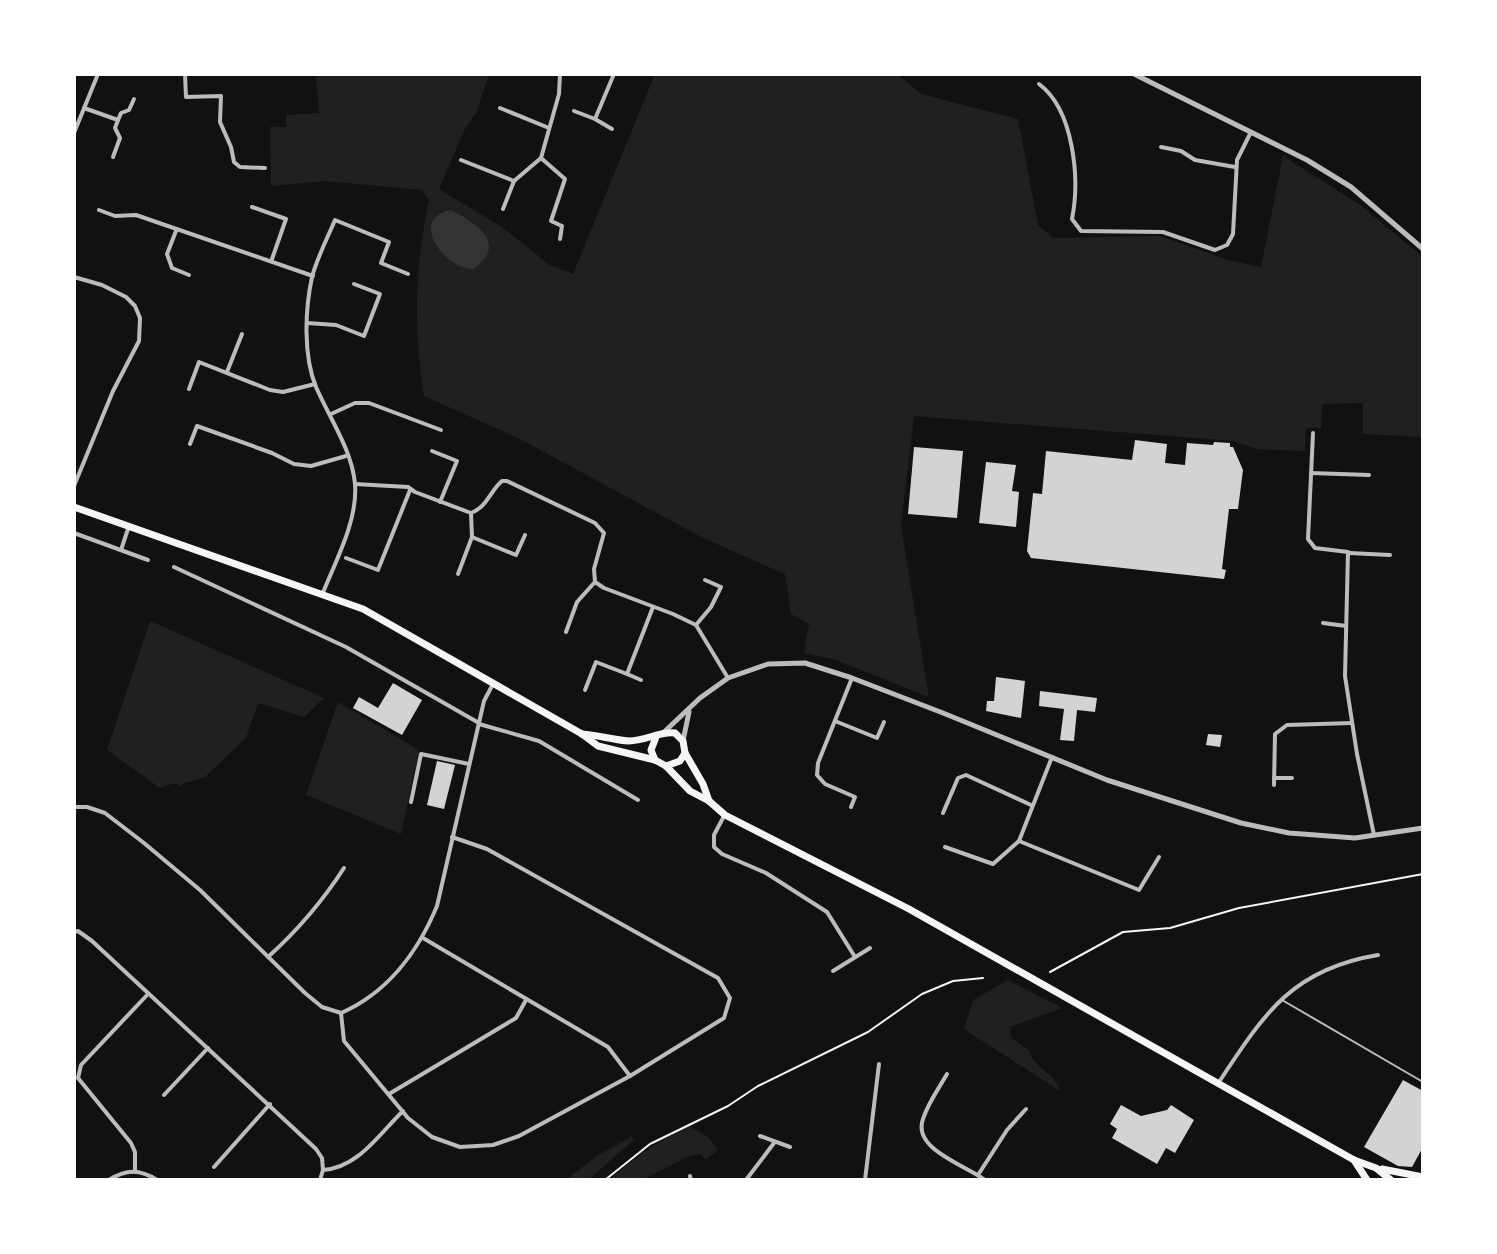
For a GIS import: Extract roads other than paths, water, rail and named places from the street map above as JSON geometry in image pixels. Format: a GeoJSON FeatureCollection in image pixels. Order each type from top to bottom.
{"type":"FeatureCollection","features":[{"type":"Feature","properties":{"kind":"main road"},"geometry":{"type":"LineString","coordinates":[[74,507],[363,609],[598,746],[655,760],[666,766],[690,791],[709,801],[725,815],[909,909],[1354,1160],[1376,1168],[1423,1177]]}},
{"type":"Feature","properties":{"kind":"main road"},"geometry":{"type":"LineString","coordinates":[[582,734],[630,741],[675,733],[683,741],[685,753],[709,801]]}},
{"type":"Feature","properties":{"kind":"main road"},"geometry":{"type":"LineString","coordinates":[[655,760],[651,750],[660,734]]}},
{"type":"Feature","properties":{"kind":"main road"},"geometry":{"type":"LineString","coordinates":[[666,766],[680,761],[685,753]]}},
{"type":"Feature","properties":{"kind":"main road"},"geometry":{"type":"LineString","coordinates":[[1354,1160],[1367,1180]]}},
{"type":"Feature","properties":{"kind":"main road"},"geometry":{"type":"LineString","coordinates":[[1376,1168],[1391,1180]]}},
{"type":"Feature","properties":{"kind":"street"},"geometry":{"type":"LineString","coordinates":[[74,133],[98,74]]}},
{"type":"Feature","properties":{"kind":"street"},"geometry":{"type":"LineString","coordinates":[[185,74],[186,97],[221,96],[220,122],[234,162],[240,167],[265,168]]}},
{"type":"Feature","properties":{"kind":"street"},"geometry":{"type":"LineString","coordinates":[[503,209],[514,181],[541,158],[559,94],[560,74]]}},
{"type":"Feature","properties":{"kind":"street"},"geometry":{"type":"LineString","coordinates":[[595,119],[614,74]]}},
{"type":"Feature","properties":{"kind":"street"},"geometry":{"type":"LineString","coordinates":[[1134,74],[1307,160],[1351,187],[1423,249]]}},
{"type":"Feature","properties":{"kind":"street"},"geometry":{"type":"LineString","coordinates":[[1039,84],[1055,100],[1071,148],[1076,179],[1072,219],[1081,231],[1163,232],[1210,250],[1220,250],[1233,234],[1236,167],[1252,131]]}},
{"type":"Feature","properties":{"kind":"street"},"geometry":{"type":"LineString","coordinates":[[113,157],[120,138],[115,128],[121,113],[129,110],[134,99]]}},
{"type":"Feature","properties":{"kind":"street"},"geometry":{"type":"LineString","coordinates":[[84,108],[118,120]]}},
{"type":"Feature","properties":{"kind":"street"},"geometry":{"type":"LineString","coordinates":[[500,108],[549,128]]}},
{"type":"Feature","properties":{"kind":"street"},"geometry":{"type":"LineString","coordinates":[[574,111],[612,129]]}},
{"type":"Feature","properties":{"kind":"street"},"geometry":{"type":"LineString","coordinates":[[1161,147],[1181,151],[1195,160],[1236,167]]}},
{"type":"Feature","properties":{"kind":"street"},"geometry":{"type":"LineString","coordinates":[[541,158],[565,179],[551,221],[562,226],[560,239]]}},
{"type":"Feature","properties":{"kind":"street"},"geometry":{"type":"LineString","coordinates":[[461,160],[514,181]]}},
{"type":"Feature","properties":{"kind":"street"},"geometry":{"type":"LineString","coordinates":[[252,207],[286,219],[272,260]]}},
{"type":"Feature","properties":{"kind":"street"},"geometry":{"type":"LineString","coordinates":[[99,210],[115,216],[136,215],[313,276]]}},
{"type":"Feature","properties":{"kind":"street"},"geometry":{"type":"LineString","coordinates":[[322,595],[341,549],[352,511],[355,484],[347,455],[315,384],[310,361],[307,323],[313,276],[335,220],[389,242],[381,263],[408,274]]}},
{"type":"Feature","properties":{"kind":"street"},"geometry":{"type":"LineString","coordinates":[[177,230],[167,254],[172,268],[189,275]]}},
{"type":"Feature","properties":{"kind":"street"},"geometry":{"type":"LineString","coordinates":[[74,278],[102,285],[126,297],[135,306],[140,318],[139,341],[113,391],[74,486]]}},
{"type":"Feature","properties":{"kind":"street"},"geometry":{"type":"LineString","coordinates":[[307,323],[336,325],[364,336],[380,294],[354,284]]}},
{"type":"Feature","properties":{"kind":"street"},"geometry":{"type":"LineString","coordinates":[[227,372],[242,334]]}},
{"type":"Feature","properties":{"kind":"street"},"geometry":{"type":"LineString","coordinates":[[189,389],[199,362],[270,390],[283,392],[315,384]]}},
{"type":"Feature","properties":{"kind":"street"},"geometry":{"type":"LineString","coordinates":[[330,414],[355,403],[369,403],[441,430]]}},
{"type":"Feature","properties":{"kind":"street"},"geometry":{"type":"LineString","coordinates":[[190,444],[197,426],[294,464],[311,466],[347,455]]}},
{"type":"Feature","properties":{"kind":"street"},"geometry":{"type":"LineString","coordinates":[[1313,433],[1308,539],[1315,548],[1390,555]]}},
{"type":"Feature","properties":{"kind":"street"},"geometry":{"type":"LineString","coordinates":[[432,451],[457,461],[440,502]]}},
{"type":"Feature","properties":{"kind":"street"},"geometry":{"type":"LineString","coordinates":[[1311,473],[1369,475]]}},
{"type":"Feature","properties":{"kind":"street"},"geometry":{"type":"LineString","coordinates":[[355,484],[408,487],[471,513],[481,509],[502,481],[595,523],[604,533],[594,569],[595,582],[577,602],[566,632]]}},
{"type":"Feature","properties":{"kind":"street"},"geometry":{"type":"LineString","coordinates":[[346,558],[378,570],[410,490]]}},
{"type":"Feature","properties":{"kind":"street"},"geometry":{"type":"LineString","coordinates":[[458,574],[472,537],[471,513]]}},
{"type":"Feature","properties":{"kind":"street"},"geometry":{"type":"LineString","coordinates":[[121,550],[129,526]]}},
{"type":"Feature","properties":{"kind":"street"},"geometry":{"type":"LineString","coordinates":[[74,533],[148,560]]}},
{"type":"Feature","properties":{"kind":"street"},"geometry":{"type":"LineString","coordinates":[[472,537],[516,555],[525,535]]}},
{"type":"Feature","properties":{"kind":"street"},"geometry":{"type":"LineString","coordinates":[[1348,552],[1345,676],[1374,835]]}},
{"type":"Feature","properties":{"kind":"street"},"geometry":{"type":"LineString","coordinates":[[174,567],[346,647],[479,723],[539,741],[638,800]]}},
{"type":"Feature","properties":{"kind":"street"},"geometry":{"type":"LineString","coordinates":[[696,625],[711,607],[721,587],[705,580]]}},
{"type":"Feature","properties":{"kind":"street"},"geometry":{"type":"LineString","coordinates":[[595,582],[696,625],[728,678]]}},
{"type":"Feature","properties":{"kind":"street"},"geometry":{"type":"LineString","coordinates":[[627,674],[653,607]]}},
{"type":"Feature","properties":{"kind":"street"},"geometry":{"type":"LineString","coordinates":[[1323,623],[1346,626]]}},
{"type":"Feature","properties":{"kind":"street"},"geometry":{"type":"LineString","coordinates":[[585,690],[596,662],[641,680]]}},
{"type":"Feature","properties":{"kind":"street"},"geometry":{"type":"LineString","coordinates":[[660,734],[728,678],[747,670],[786,662],[805,663],[852,678],[1107,780],[1241,823],[1355,838],[1423,828]]}},
{"type":"Feature","properties":{"kind":"street"},"geometry":{"type":"LineString","coordinates":[[851,807],[855,797],[825,784],[817,775],[818,763],[852,678]]}},
{"type":"Feature","properties":{"kind":"street"},"geometry":{"type":"LineString","coordinates":[[74,807],[87,807],[105,813],[144,843],[200,890],[322,1007],[341,1013],[362,1004],[395,974],[423,938],[437,906],[485,698],[493,684]]}},
{"type":"Feature","properties":{"kind":"street"},"geometry":{"type":"LineString","coordinates":[[683,741],[689,711]]}},
{"type":"Feature","properties":{"kind":"street"},"geometry":{"type":"LineString","coordinates":[[835,721],[877,738],[884,722]]}},
{"type":"Feature","properties":{"kind":"street"},"geometry":{"type":"LineString","coordinates":[[1274,785],[1275,734],[1287,725],[1352,723]]}},
{"type":"Feature","properties":{"kind":"street"},"geometry":{"type":"LineString","coordinates":[[411,802],[421,754],[470,764]]}},
{"type":"Feature","properties":{"kind":"street"},"geometry":{"type":"LineString","coordinates":[[945,847],[993,864],[1019,841],[1052,757]]}},
{"type":"Feature","properties":{"kind":"street"},"geometry":{"type":"LineString","coordinates":[[943,813],[958,778],[966,775],[1031,805]]}},
{"type":"Feature","properties":{"kind":"street"},"geometry":{"type":"LineString","coordinates":[[1274,778],[1292,778]]}},
{"type":"Feature","properties":{"kind":"street"},"geometry":{"type":"LineString","coordinates":[[725,815],[714,835],[714,847],[722,854],[766,873],[827,912],[855,957]]}},
{"type":"Feature","properties":{"kind":"street"},"geometry":{"type":"LineString","coordinates":[[341,1013],[344,1041],[403,1111],[432,1137],[460,1147],[493,1145],[519,1136],[630,1076],[724,1018],[730,998],[718,978],[487,849],[452,837]]}},
{"type":"Feature","properties":{"kind":"street"},"geometry":{"type":"LineString","coordinates":[[1019,841],[1139,890],[1159,857]]}},
{"type":"Feature","properties":{"kind":"street"},"geometry":{"type":"LineString","coordinates":[[268,957],[297,931],[344,868]]}},
{"type":"Feature","properties":{"kind":"street"},"geometry":{"type":"LineString","coordinates":[[74,932],[78,931],[92,941],[316,1149],[322,1158],[320,1180]]}},
{"type":"Feature","properties":{"kind":"street"},"geometry":{"type":"LineString","coordinates":[[423,938],[608,1047],[630,1076]]}},
{"type":"Feature","properties":{"kind":"street"},"geometry":{"type":"LineString","coordinates":[[833,971],[870,948]]}},
{"type":"Feature","properties":{"kind":"street"},"geometry":{"type":"LineString","coordinates":[[1219,1082],[1251,1034],[1280,999],[1309,978],[1339,964],[1378,955]]}},
{"type":"Feature","properties":{"kind":"street"},"geometry":{"type":"LineString","coordinates":[[135,1170],[135,1152],[131,1143],[78,1078],[81,1065],[148,994]]}},
{"type":"Feature","properties":{"kind":"street"},"geometry":{"type":"LineString","coordinates":[[389,1094],[516,1018],[526,1000]]}},
{"type":"Feature","properties":{"kind":"street"},"geometry":{"type":"LineString","coordinates":[[164,1095],[208,1048]]}},
{"type":"Feature","properties":{"kind":"street"},"geometry":{"type":"LineString","coordinates":[[865,1180],[879,1064]]}},
{"type":"Feature","properties":{"kind":"street"},"geometry":{"type":"LineString","coordinates":[[947,1074],[923,1118],[921,1135],[927,1145],[985,1180]]}},
{"type":"Feature","properties":{"kind":"street"},"geometry":{"type":"LineString","coordinates":[[933,1078],[942,1083]]}},
{"type":"Feature","properties":{"kind":"street"},"geometry":{"type":"LineString","coordinates":[[214,1167],[270,1104]]}},
{"type":"Feature","properties":{"kind":"street"},"geometry":{"type":"LineString","coordinates":[[978,1175],[1007,1130],[1026,1109]]}},
{"type":"Feature","properties":{"kind":"street"},"geometry":{"type":"LineString","coordinates":[[323,1170],[339,1169],[350,1164],[403,1111]]}},
{"type":"Feature","properties":{"kind":"street"},"geometry":{"type":"LineString","coordinates":[[760,1136],[790,1147]]}},
{"type":"Feature","properties":{"kind":"street"},"geometry":{"type":"LineString","coordinates":[[746,1180],[774,1143]]}},
{"type":"Feature","properties":{"kind":"street"},"geometry":{"type":"LineString","coordinates":[[109,1180],[135,1170],[157,1180]]}},
{"type":"Feature","properties":{"kind":"lane"},"geometry":{"type":"LineString","coordinates":[[1280,999],[1423,1082]]}}]}
